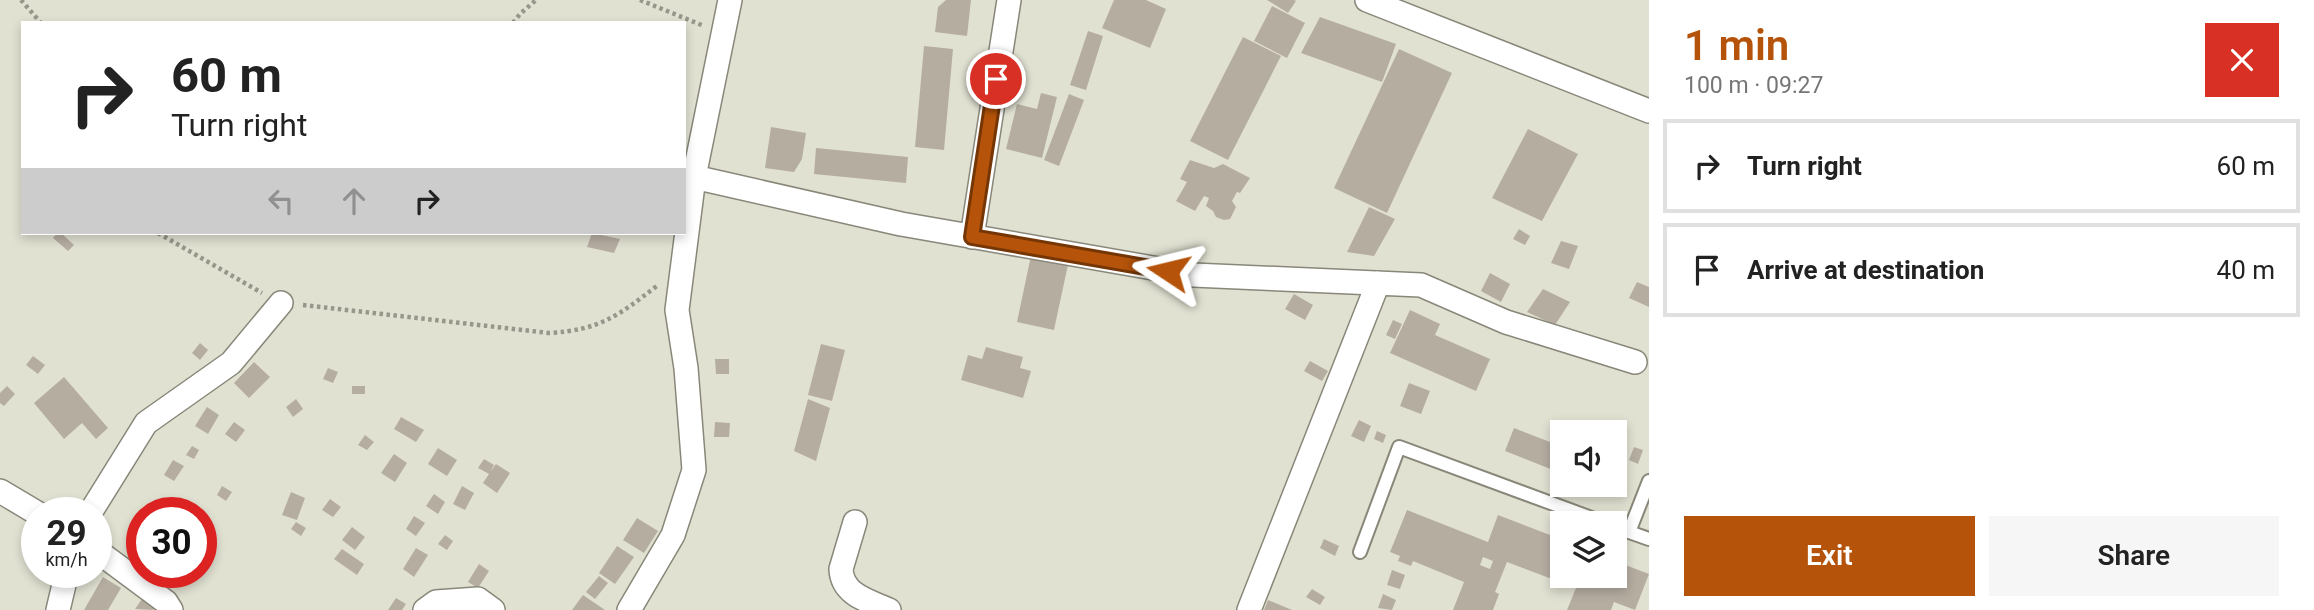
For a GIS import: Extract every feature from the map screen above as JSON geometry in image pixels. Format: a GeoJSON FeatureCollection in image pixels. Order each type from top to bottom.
{"type":"FeatureCollection","features":[{"type":"Feature","properties":{"kind":"street"},"geometry":{"type":"LineString","coordinates":[[629,610],[673,535],[694,470],[686,368],[677,310],[694,177],[730,0]]}},
{"type":"Feature","properties":{"kind":"street"},"geometry":{"type":"LineString","coordinates":[[972,237],[1009,0]]}},
{"type":"Feature","properties":{"kind":"street"},"geometry":{"type":"LineString","coordinates":[[1367,0],[1649,111]]}},
{"type":"Feature","properties":{"kind":"street"},"geometry":{"type":"LineString","coordinates":[[694,177],[901,224],[1192,275],[1421,285],[1506,322],[1635,362]]}},
{"type":"Feature","properties":{"kind":"street"},"geometry":{"type":"LineString","coordinates":[[1249,610],[1378,282]]}},
{"type":"Feature","properties":{"kind":"street"},"geometry":{"type":"LineString","coordinates":[[100,497],[146,423],[231,363],[281,303]]}},
{"type":"Feature","properties":{"kind":"street"},"geometry":{"type":"LineString","coordinates":[[0,491],[21,503]]}},
{"type":"Feature","properties":{"kind":"street"},"geometry":{"type":"LineString","coordinates":[[855,522],[841,569],[841,578],[850,591],[889,610]]}},
{"type":"Feature","properties":{"kind":"street"},"geometry":{"type":"LineString","coordinates":[[112,562],[166,602],[171,610]]}},
{"type":"Feature","properties":{"kind":"street"},"geometry":{"type":"LineString","coordinates":[[58,610],[63,588]]}},
{"type":"Feature","properties":{"kind":"street"},"geometry":{"type":"LineString","coordinates":[[425,610],[436,602],[478,599],[493,610]]}},
{"type":"Feature","properties":{"kind":"lane"},"geometry":{"type":"LineString","coordinates":[[1360,552],[1399,447],[1572,511]]}},
{"type":"Feature","properties":{"kind":"lane"},"geometry":{"type":"LineString","coordinates":[[1649,481],[1629,532],[1649,540]]}},
{"type":"Feature","properties":{"kind":"path"},"geometry":{"type":"LineString","coordinates":[[21,0],[39,21]]}},
{"type":"Feature","properties":{"kind":"path"},"geometry":{"type":"LineString","coordinates":[[515,21],[536,0]]}},
{"type":"Feature","properties":{"kind":"path"},"geometry":{"type":"LineString","coordinates":[[640,0],[723,33]]}},
{"type":"Feature","properties":{"kind":"path"},"geometry":{"type":"LineString","coordinates":[[162,235],[281,303],[549,333],[574,332],[600,325],[624,311],[683,265]]}},
{"type":"Feature","properties":{"kind":"building"},"geometry":{"type":"Polygon","coordinates":[[[946,0],[971,0],[967,36],[935,32],[938,7],[946,0]]]}},
{"type":"Feature","properties":{"kind":"building"},"geometry":{"type":"Polygon","coordinates":[[[1114,0],[1146,0],[1166,9],[1150,48],[1102,28],[1114,0]]]}},
{"type":"Feature","properties":{"kind":"building"},"geometry":{"type":"Polygon","coordinates":[[[1267,0],[1294,0],[1296,1],[1288,13],[1267,0]]]}},
{"type":"Feature","properties":{"kind":"building"},"geometry":{"type":"Polygon","coordinates":[[[1272,6],[1305,23],[1287,58],[1254,41],[1272,6]]]}},
{"type":"Feature","properties":{"kind":"building"},"geometry":{"type":"Polygon","coordinates":[[[1320,17],[1396,44],[1382,82],[1301,53],[1320,17]]]}},
{"type":"Feature","properties":{"kind":"building"},"geometry":{"type":"Polygon","coordinates":[[[1088,31],[1103,36],[1086,90],[1070,85],[1088,31]]]}},
{"type":"Feature","properties":{"kind":"building"},"geometry":{"type":"Polygon","coordinates":[[[1243,37],[1281,56],[1228,160],[1190,141],[1243,37]]]}},
{"type":"Feature","properties":{"kind":"building"},"geometry":{"type":"Polygon","coordinates":[[[924,46],[953,49],[944,150],[915,147],[924,46]]]}},
{"type":"Feature","properties":{"kind":"building"},"geometry":{"type":"Polygon","coordinates":[[[1399,49],[1452,73],[1387,213],[1334,188],[1399,49]]]}},
{"type":"Feature","properties":{"kind":"building"},"geometry":{"type":"Polygon","coordinates":[[[1041,93],[1057,97],[1042,158],[1006,149],[1017,104],[1037,109],[1041,93]]]}},
{"type":"Feature","properties":{"kind":"building"},"geometry":{"type":"Polygon","coordinates":[[[1069,94],[1084,100],[1059,166],[1044,160],[1069,94]]]}},
{"type":"Feature","properties":{"kind":"building"},"geometry":{"type":"Polygon","coordinates":[[[771,127],[806,133],[802,159],[794,172],[765,168],[771,127]]]}},
{"type":"Feature","properties":{"kind":"building"},"geometry":{"type":"Polygon","coordinates":[[[1528,129],[1578,154],[1542,221],[1492,198],[1528,129]]]}},
{"type":"Feature","properties":{"kind":"building"},"geometry":{"type":"Polygon","coordinates":[[[816,148],[908,157],[906,183],[814,174],[816,148]]]}},
{"type":"Feature","properties":{"kind":"building"},"geometry":{"type":"Polygon","coordinates":[[[1190,160],[1214,168],[1223,164],[1250,178],[1232,201],[1236,207],[1230,219],[1216,217],[1206,206],[1209,198],[1204,196],[1195,211],[1176,201],[1187,182],[1180,179],[1190,160]]]}},
{"type":"Feature","properties":{"kind":"building"},"geometry":{"type":"Polygon","coordinates":[[[1369,207],[1395,219],[1374,256],[1347,252],[1369,207]]]}},
{"type":"Feature","properties":{"kind":"building"},"geometry":{"type":"Polygon","coordinates":[[[1519,229],[1530,236],[1525,245],[1513,239],[1519,229]]]}},
{"type":"Feature","properties":{"kind":"building"},"geometry":{"type":"Polygon","coordinates":[[[55,235],[63,235],[74,245],[68,251],[53,238],[55,235]]]}},
{"type":"Feature","properties":{"kind":"building"},"geometry":{"type":"Polygon","coordinates":[[[591,235],[620,239],[614,253],[587,247],[591,235]]]}},
{"type":"Feature","properties":{"kind":"building"},"geometry":{"type":"Polygon","coordinates":[[[1561,241],[1578,246],[1569,269],[1551,263],[1561,241]]]}},
{"type":"Feature","properties":{"kind":"building"},"geometry":{"type":"Polygon","coordinates":[[[1032,251],[1069,260],[1054,330],[1017,322],[1032,251]]]}},
{"type":"Feature","properties":{"kind":"building"},"geometry":{"type":"Polygon","coordinates":[[[1490,273],[1510,284],[1501,302],[1481,291],[1490,273]]]}},
{"type":"Feature","properties":{"kind":"building"},"geometry":{"type":"Polygon","coordinates":[[[1637,282],[1649,287],[1649,307],[1629,298],[1637,282]]]}},
{"type":"Feature","properties":{"kind":"building"},"geometry":{"type":"Polygon","coordinates":[[[1543,289],[1570,302],[1555,325],[1527,312],[1543,289]]]}},
{"type":"Feature","properties":{"kind":"building"},"geometry":{"type":"Polygon","coordinates":[[[1294,294],[1313,305],[1305,320],[1285,309],[1294,294]]]}},
{"type":"Feature","properties":{"kind":"building"},"geometry":{"type":"Polygon","coordinates":[[[1410,310],[1440,324],[1435,335],[1490,359],[1476,391],[1390,353],[1410,310]]]}},
{"type":"Feature","properties":{"kind":"building"},"geometry":{"type":"Polygon","coordinates":[[[1393,320],[1402,324],[1395,339],[1386,335],[1393,320]]]}},
{"type":"Feature","properties":{"kind":"building"},"geometry":{"type":"Polygon","coordinates":[[[200,343],[208,350],[200,360],[192,353],[200,343]]]}},
{"type":"Feature","properties":{"kind":"building"},"geometry":{"type":"Polygon","coordinates":[[[821,344],[845,350],[832,401],[808,395],[821,344]]]}},
{"type":"Feature","properties":{"kind":"building"},"geometry":{"type":"Polygon","coordinates":[[[986,347],[1023,357],[1020,368],[1031,371],[1023,398],[961,380],[968,355],[982,359],[986,347]]]}},
{"type":"Feature","properties":{"kind":"building"},"geometry":{"type":"Polygon","coordinates":[[[33,356],[45,365],[38,374],[26,365],[33,356]]]}},
{"type":"Feature","properties":{"kind":"building"},"geometry":{"type":"Polygon","coordinates":[[[715,359],[729,359],[729,374],[716,374],[715,359]]]}},
{"type":"Feature","properties":{"kind":"building"},"geometry":{"type":"Polygon","coordinates":[[[1310,361],[1328,371],[1322,381],[1304,371],[1310,361]]]}},
{"type":"Feature","properties":{"kind":"building"},"geometry":{"type":"Polygon","coordinates":[[[254,362],[270,377],[249,398],[234,383],[254,362]]]}},
{"type":"Feature","properties":{"kind":"building"},"geometry":{"type":"Polygon","coordinates":[[[328,368],[338,372],[333,383],[323,379],[328,368]]]}},
{"type":"Feature","properties":{"kind":"building"},"geometry":{"type":"Polygon","coordinates":[[[64,377],[108,428],[96,439],[82,423],[64,439],[34,403],[64,377]]]}},
{"type":"Feature","properties":{"kind":"building"},"geometry":{"type":"Polygon","coordinates":[[[1409,383],[1430,391],[1421,414],[1400,406],[1409,383]]]}},
{"type":"Feature","properties":{"kind":"building"},"geometry":{"type":"Polygon","coordinates":[[[7,386],[15,394],[4,406],[0,403],[0,393],[7,386]]]}},
{"type":"Feature","properties":{"kind":"building"},"geometry":{"type":"Polygon","coordinates":[[[352,386],[365,386],[365,394],[352,394],[352,386]]]}},
{"type":"Feature","properties":{"kind":"building"},"geometry":{"type":"Polygon","coordinates":[[[296,399],[303,409],[293,417],[286,407],[296,399]]]}},
{"type":"Feature","properties":{"kind":"building"},"geometry":{"type":"Polygon","coordinates":[[[808,399],[830,408],[816,461],[794,451],[808,399]]]}},
{"type":"Feature","properties":{"kind":"building"},"geometry":{"type":"Polygon","coordinates":[[[207,407],[219,415],[208,434],[195,426],[207,407]]]}},
{"type":"Feature","properties":{"kind":"building"},"geometry":{"type":"Polygon","coordinates":[[[401,417],[424,430],[416,442],[394,429],[401,417]]]}},
{"type":"Feature","properties":{"kind":"building"},"geometry":{"type":"Polygon","coordinates":[[[1359,420],[1371,426],[1364,442],[1351,436],[1359,420]]]}},
{"type":"Feature","properties":{"kind":"building"},"geometry":{"type":"Polygon","coordinates":[[[234,422],[245,430],[236,442],[225,434],[234,422]]]}},
{"type":"Feature","properties":{"kind":"building"},"geometry":{"type":"Polygon","coordinates":[[[715,422],[730,423],[729,437],[714,437],[715,422]]]}},
{"type":"Feature","properties":{"kind":"building"},"geometry":{"type":"Polygon","coordinates":[[[1514,428],[1550,442],[1550,469],[1505,451],[1514,428]]]}},
{"type":"Feature","properties":{"kind":"building"},"geometry":{"type":"Polygon","coordinates":[[[1377,431],[1386,435],[1383,443],[1374,439],[1377,431]]]}},
{"type":"Feature","properties":{"kind":"building"},"geometry":{"type":"Polygon","coordinates":[[[365,435],[374,442],[367,450],[358,445],[365,435]]]}},
{"type":"Feature","properties":{"kind":"building"},"geometry":{"type":"Polygon","coordinates":[[[192,446],[199,450],[194,459],[186,455],[192,446]]]}},
{"type":"Feature","properties":{"kind":"building"},"geometry":{"type":"Polygon","coordinates":[[[1634,447],[1643,450],[1638,464],[1629,460],[1634,447]]]}},
{"type":"Feature","properties":{"kind":"building"},"geometry":{"type":"Polygon","coordinates":[[[438,448],[457,460],[447,476],[428,464],[438,448]]]}},
{"type":"Feature","properties":{"kind":"building"},"geometry":{"type":"Polygon","coordinates":[[[394,454],[407,463],[395,482],[381,473],[394,454]]]}},
{"type":"Feature","properties":{"kind":"building"},"geometry":{"type":"Polygon","coordinates":[[[484,459],[494,465],[490,472],[496,464],[510,473],[497,493],[483,483],[489,474],[478,468],[484,459]]]}},
{"type":"Feature","properties":{"kind":"building"},"geometry":{"type":"Polygon","coordinates":[[[173,460],[184,466],[174,481],[164,475],[173,460]]]}},
{"type":"Feature","properties":{"kind":"building"},"geometry":{"type":"Polygon","coordinates":[[[222,486],[232,492],[226,501],[217,495],[222,486]]]}},
{"type":"Feature","properties":{"kind":"building"},"geometry":{"type":"Polygon","coordinates":[[[462,486],[474,493],[465,510],[453,504],[462,486]]]}},
{"type":"Feature","properties":{"kind":"building"},"geometry":{"type":"Polygon","coordinates":[[[291,492],[305,498],[297,520],[282,515],[291,492]]]}},
{"type":"Feature","properties":{"kind":"building"},"geometry":{"type":"Polygon","coordinates":[[[434,494],[445,502],[438,514],[426,506],[434,494]]]}},
{"type":"Feature","properties":{"kind":"building"},"geometry":{"type":"Polygon","coordinates":[[[330,499],[341,507],[333,517],[322,510],[330,499]]]}},
{"type":"Feature","properties":{"kind":"building"},"geometry":{"type":"Polygon","coordinates":[[[1407,510],[1488,542],[1498,515],[1550,535],[1550,578],[1507,562],[1495,592],[1499,594],[1493,610],[1453,610],[1464,582],[1413,561],[1411,566],[1398,561],[1400,556],[1390,552],[1407,510]],[[1483,557],[1480,565],[1490,569],[1493,561],[1483,557]]]}},
{"type":"Feature","properties":{"kind":"building"},"geometry":{"type":"Polygon","coordinates":[[[414,516],[425,523],[416,536],[406,529],[414,516]]]}},
{"type":"Feature","properties":{"kind":"building"},"geometry":{"type":"Polygon","coordinates":[[[637,518],[658,531],[644,553],[623,540],[637,518]]]}},
{"type":"Feature","properties":{"kind":"building"},"geometry":{"type":"Polygon","coordinates":[[[296,522],[306,528],[301,536],[291,529],[296,522]]]}},
{"type":"Feature","properties":{"kind":"building"},"geometry":{"type":"Polygon","coordinates":[[[352,527],[365,537],[355,550],[342,540],[352,527]]]}},
{"type":"Feature","properties":{"kind":"building"},"geometry":{"type":"Polygon","coordinates":[[[445,535],[453,541],[447,550],[438,544],[445,535]]]}},
{"type":"Feature","properties":{"kind":"building"},"geometry":{"type":"Polygon","coordinates":[[[1324,539],[1339,546],[1335,556],[1320,548],[1324,539]]]}},
{"type":"Feature","properties":{"kind":"building"},"geometry":{"type":"Polygon","coordinates":[[[617,546],[634,557],[615,584],[599,573],[617,546]]]}},
{"type":"Feature","properties":{"kind":"building"},"geometry":{"type":"Polygon","coordinates":[[[416,548],[428,555],[414,577],[403,569],[416,548]]]}},
{"type":"Feature","properties":{"kind":"building"},"geometry":{"type":"Polygon","coordinates":[[[342,549],[364,564],[357,575],[334,559],[342,549]]]}},
{"type":"Feature","properties":{"kind":"building"},"geometry":{"type":"Polygon","coordinates":[[[479,564],[489,571],[478,588],[468,582],[479,564]]]}},
{"type":"Feature","properties":{"kind":"building"},"geometry":{"type":"Polygon","coordinates":[[[1627,566],[1649,574],[1635,610],[1614,602],[1611,610],[1567,610],[1576,588],[1627,588],[1627,566]]]}},
{"type":"Feature","properties":{"kind":"building"},"geometry":{"type":"Polygon","coordinates":[[[1392,570],[1405,575],[1400,589],[1387,585],[1392,570]]]}},
{"type":"Feature","properties":{"kind":"building"},"geometry":{"type":"Polygon","coordinates":[[[599,576],[608,583],[595,599],[586,592],[599,576]]]}},
{"type":"Feature","properties":{"kind":"building"},"geometry":{"type":"Polygon","coordinates":[[[112,582],[121,588],[108,610],[84,610],[97,588],[112,588],[112,582]]]}},
{"type":"Feature","properties":{"kind":"building"},"geometry":{"type":"Polygon","coordinates":[[[1312,589],[1325,597],[1320,605],[1306,597],[1312,589]]]}},
{"type":"Feature","properties":{"kind":"building"},"geometry":{"type":"Polygon","coordinates":[[[1383,594],[1396,600],[1392,610],[1378,608],[1383,594]]]}},
{"type":"Feature","properties":{"kind":"building"},"geometry":{"type":"Polygon","coordinates":[[[583,595],[605,610],[572,610],[583,595]]]}},
{"type":"Feature","properties":{"kind":"building"},"geometry":{"type":"Polygon","coordinates":[[[144,596],[157,605],[153,610],[135,609],[144,596]]]}},
{"type":"Feature","properties":{"kind":"building"},"geometry":{"type":"Polygon","coordinates":[[[396,598],[406,604],[402,610],[388,610],[396,598]]]}},
{"type":"Feature","properties":{"kind":"building"},"geometry":{"type":"Polygon","coordinates":[[[1268,600],[1292,610],[1264,610],[1268,600]]]}},
{"type":"Feature","properties":{"kind":"route"},"geometry":{"type":"LineString","coordinates":[[996,79],[972,237],[1168,271]]}}]}
